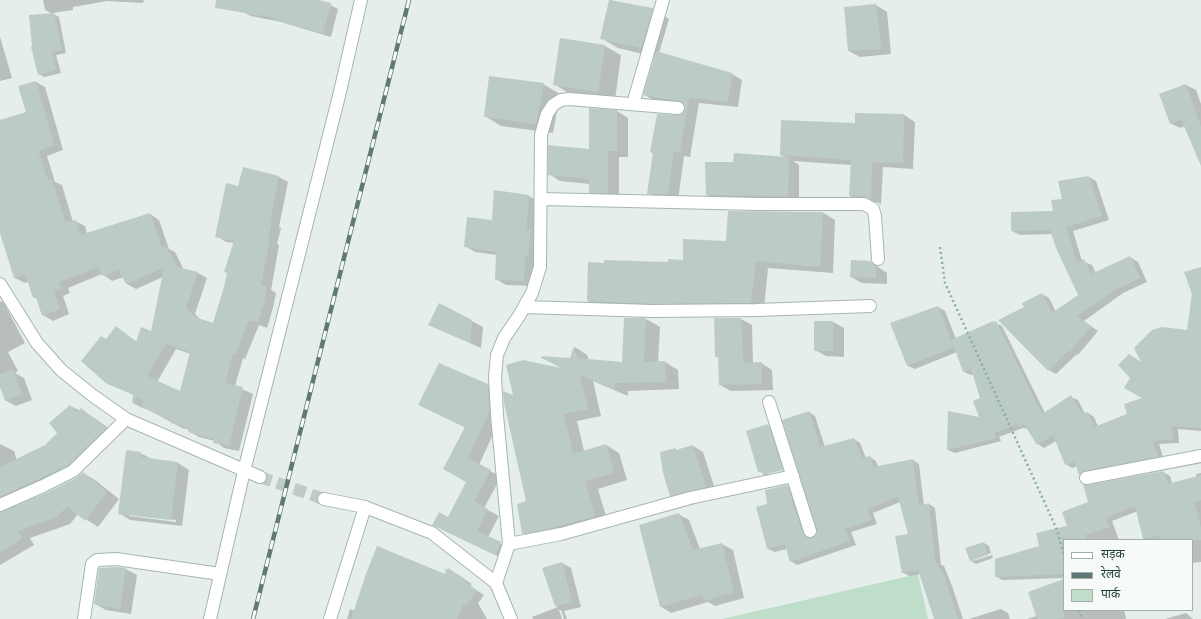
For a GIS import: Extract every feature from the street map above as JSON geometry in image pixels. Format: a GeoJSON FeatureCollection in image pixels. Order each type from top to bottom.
{"type":"FeatureCollection","features":[{"type":"Feature","properties":{"kind":"street"},"geometry":{"type":"LineString","coordinates":[[210,619],[244,471],[339,96],[361,0]]}},
{"type":"Feature","properties":{"kind":"street"},"geometry":{"type":"LineString","coordinates":[[633,104],[663,0]]}},
{"type":"Feature","properties":{"kind":"street"},"geometry":{"type":"LineString","coordinates":[[496,583],[509,544],[497,415],[495,376],[497,355],[504,338],[532,293],[540,267],[542,135],[547,114],[553,105],[561,100],[569,99],[678,108]]}},
{"type":"Feature","properties":{"kind":"street"},"geometry":{"type":"LineString","coordinates":[[540,199],[758,204],[864,204],[873,209],[875,216],[878,259]]}},
{"type":"Feature","properties":{"kind":"street"},"geometry":{"type":"LineString","coordinates":[[0,284],[37,344],[61,370],[126,419],[260,477]]}},
{"type":"Feature","properties":{"kind":"street"},"geometry":{"type":"LineString","coordinates":[[524,307],[652,311],[758,310],[870,306]]}},
{"type":"Feature","properties":{"kind":"street"},"geometry":{"type":"LineString","coordinates":[[769,402],[810,531]]}},
{"type":"Feature","properties":{"kind":"street"},"geometry":{"type":"LineString","coordinates":[[0,505],[73,471],[126,419]]}},
{"type":"Feature","properties":{"kind":"street"},"geometry":{"type":"LineString","coordinates":[[1086,478],[1201,456]]}},
{"type":"Feature","properties":{"kind":"street"},"geometry":{"type":"LineString","coordinates":[[509,544],[561,534],[690,498],[793,476]]}},
{"type":"Feature","properties":{"kind":"street"},"geometry":{"type":"LineString","coordinates":[[324,498],[365,507],[432,533],[496,583],[511,619]]}},
{"type":"Feature","properties":{"kind":"street"},"geometry":{"type":"LineString","coordinates":[[330,619],[365,507]]}},
{"type":"Feature","properties":{"kind":"street"},"geometry":{"type":"LineString","coordinates":[[84,619],[92,564],[97,560],[116,559],[220,574]]}},
{"type":"Feature","properties":{"kind":"path"},"geometry":{"type":"LineString","coordinates":[[940,247],[945,283],[1057,530],[1063,552]]}},
{"type":"Feature","properties":{"kind":"green space"},"geometry":{"type":"Polygon","coordinates":[[[918,574],[928,619],[722,619],[918,574]]]}},
{"type":"Feature","properties":{"kind":"building"},"geometry":{"type":"Polygon","coordinates":[[[216,0],[319,0],[331,3],[323,33],[275,20],[276,18],[215,8],[216,0]]]}},
{"type":"Feature","properties":{"kind":"building"},"geometry":{"type":"Polygon","coordinates":[[[609,0],[653,8],[641,48],[600,39],[609,0]]]}},
{"type":"Feature","properties":{"kind":"building"},"geometry":{"type":"Polygon","coordinates":[[[876,4],[881,49],[848,51],[844,7],[876,4]]]}},
{"type":"Feature","properties":{"kind":"building"},"geometry":{"type":"Polygon","coordinates":[[[54,13],[62,50],[52,52],[56,70],[38,75],[31,47],[29,15],[54,13]]]}},
{"type":"Feature","properties":{"kind":"building"},"geometry":{"type":"Polygon","coordinates":[[[560,38],[605,45],[598,92],[553,85],[560,38]]]}},
{"type":"Feature","properties":{"kind":"building"},"geometry":{"type":"Polygon","coordinates":[[[656,51],[732,73],[728,102],[689,98],[680,152],[674,151],[668,194],[647,194],[653,153],[650,152],[657,114],[681,115],[685,108],[685,104],[679,101],[643,95],[656,51]]]}},
{"type":"Feature","properties":{"kind":"building"},"geometry":{"type":"Polygon","coordinates":[[[489,76],[544,83],[536,124],[484,117],[489,76]]]}},
{"type":"Feature","properties":{"kind":"building"},"geometry":{"type":"Polygon","coordinates":[[[36,81],[54,145],[38,151],[48,180],[52,179],[65,222],[76,220],[80,235],[150,213],[162,248],[166,246],[177,267],[198,272],[186,308],[195,317],[213,323],[224,287],[227,273],[224,272],[234,241],[215,237],[226,183],[238,186],[243,167],[279,176],[270,221],[272,222],[268,239],[270,239],[261,285],[267,287],[264,302],[258,323],[249,320],[236,354],[233,353],[225,383],[243,387],[229,446],[213,443],[214,439],[188,432],[189,428],[171,423],[172,421],[141,407],[144,401],[137,397],[132,403],[133,395],[109,383],[108,385],[81,361],[101,336],[106,339],[116,326],[136,342],[141,327],[151,331],[164,268],[126,284],[119,270],[102,276],[98,267],[59,282],[61,288],[54,291],[60,309],[42,316],[36,297],[33,298],[25,274],[14,278],[0,233],[0,120],[26,112],[18,86],[36,81]],[[166,344],[147,376],[180,391],[190,352],[166,344]]]}},
{"type":"Feature","properties":{"kind":"building"},"geometry":{"type":"Polygon","coordinates":[[[1186,84],[1201,127],[1201,166],[1181,119],[1170,124],[1159,94],[1186,84]]]}},
{"type":"Feature","properties":{"kind":"building"},"geometry":{"type":"Polygon","coordinates":[[[589,108],[617,110],[617,151],[608,151],[608,193],[589,193],[589,179],[548,175],[548,145],[589,149],[589,108]]]}},
{"type":"Feature","properties":{"kind":"building"},"geometry":{"type":"Polygon","coordinates":[[[855,113],[904,114],[903,163],[872,162],[871,199],[864,196],[849,196],[851,160],[780,155],[781,120],[855,123],[855,113]]]}},
{"type":"Feature","properties":{"kind":"building"},"geometry":{"type":"Polygon","coordinates":[[[734,153],[789,157],[788,196],[706,195],[705,162],[733,162],[734,153]]]}},
{"type":"Feature","properties":{"kind":"building"},"geometry":{"type":"Polygon","coordinates":[[[1089,176],[1102,216],[1066,227],[1077,262],[1084,259],[1091,274],[1130,256],[1140,278],[1115,290],[1077,316],[1091,326],[1070,352],[1069,350],[1048,371],[998,320],[1024,307],[1022,303],[1042,293],[1052,313],[1078,295],[1056,248],[1050,230],[1011,231],[1011,212],[1053,211],[1051,200],[1062,199],[1058,181],[1089,176]]]}},
{"type":"Feature","properties":{"kind":"building"},"geometry":{"type":"Polygon","coordinates":[[[494,190],[529,195],[526,230],[531,230],[528,255],[525,255],[524,281],[495,280],[496,252],[464,247],[467,217],[492,220],[494,190]]]}},
{"type":"Feature","properties":{"kind":"building"},"geometry":{"type":"Polygon","coordinates":[[[728,211],[823,212],[820,267],[756,261],[751,303],[652,304],[587,301],[588,262],[604,263],[604,260],[668,262],[668,259],[683,260],[683,239],[726,241],[728,211]]]}},
{"type":"Feature","properties":{"kind":"building"},"geometry":{"type":"Polygon","coordinates":[[[851,260],[871,261],[876,266],[876,278],[850,277],[851,260]]]}},
{"type":"Feature","properties":{"kind":"building"},"geometry":{"type":"Polygon","coordinates":[[[1201,267],[1201,428],[1172,426],[1173,439],[1153,441],[1158,457],[1085,471],[1079,475],[1075,462],[1065,465],[1053,435],[1037,445],[1024,424],[1020,427],[1018,424],[994,433],[996,438],[947,450],[948,411],[979,417],[973,401],[980,398],[971,369],[963,372],[954,347],[907,366],[890,323],[938,306],[951,340],[996,321],[1042,414],[1071,395],[1082,414],[1088,412],[1094,427],[1127,414],[1124,404],[1142,398],[1124,388],[1130,378],[1118,365],[1129,354],[1141,362],[1134,348],[1152,330],[1162,327],[1187,330],[1192,294],[1184,272],[1201,267]]]}},
{"type":"Feature","properties":{"kind":"building"},"geometry":{"type":"Polygon","coordinates":[[[439,303],[472,320],[470,343],[428,325],[439,303]]]}},
{"type":"Feature","properties":{"kind":"building"},"geometry":{"type":"Polygon","coordinates":[[[624,318],[646,318],[644,362],[665,361],[666,382],[615,383],[615,389],[580,375],[588,409],[564,414],[573,454],[606,444],[614,473],[585,481],[595,516],[522,534],[517,504],[526,501],[504,403],[503,391],[513,395],[506,365],[523,360],[566,369],[541,358],[542,356],[570,358],[574,346],[577,358],[622,362],[624,318]]]}},
{"type":"Feature","properties":{"kind":"building"},"geometry":{"type":"Polygon","coordinates":[[[714,318],[741,318],[743,363],[762,362],[762,384],[719,385],[718,357],[715,357],[714,318]]]}},
{"type":"Feature","properties":{"kind":"building"},"geometry":{"type":"Polygon","coordinates":[[[814,321],[833,321],[833,351],[814,351],[814,321]]]}},
{"type":"Feature","properties":{"kind":"building"},"geometry":{"type":"Polygon","coordinates":[[[439,363],[488,384],[489,412],[468,458],[491,470],[474,501],[488,509],[477,531],[501,542],[495,555],[432,525],[439,512],[448,517],[466,482],[443,469],[465,427],[418,405],[439,363]]]}},
{"type":"Feature","properties":{"kind":"building"},"geometry":{"type":"Polygon","coordinates":[[[13,370],[22,394],[5,400],[0,387],[0,374],[13,370]]]}},
{"type":"Feature","properties":{"kind":"building"},"geometry":{"type":"Polygon","coordinates":[[[70,405],[77,413],[81,408],[106,428],[69,465],[0,497],[0,467],[45,445],[57,433],[49,423],[70,405]]]}},
{"type":"Feature","properties":{"kind":"building"},"geometry":{"type":"Polygon","coordinates":[[[809,411],[820,447],[854,438],[862,458],[870,456],[873,467],[913,459],[919,506],[929,503],[935,562],[937,562],[946,581],[958,619],[934,619],[918,570],[902,573],[895,536],[908,534],[898,497],[867,509],[871,520],[845,529],[850,541],[790,562],[785,544],[767,549],[756,507],[767,504],[765,490],[787,485],[803,534],[805,537],[812,538],[817,533],[782,420],[809,411]]]}},
{"type":"Feature","properties":{"kind":"building"},"geometry":{"type":"Polygon","coordinates":[[[768,424],[783,470],[763,475],[762,471],[758,472],[746,431],[768,424]]]}},
{"type":"Feature","properties":{"kind":"building"},"geometry":{"type":"Polygon","coordinates":[[[693,445],[706,487],[670,496],[663,473],[660,452],[676,448],[676,450],[693,445]]]}},
{"type":"Feature","properties":{"kind":"building"},"geometry":{"type":"Polygon","coordinates":[[[126,450],[141,452],[140,457],[178,462],[171,520],[118,514],[126,450]]]}},
{"type":"Feature","properties":{"kind":"building"},"geometry":{"type":"Polygon","coordinates":[[[1163,471],[1168,484],[1201,475],[1201,500],[1194,502],[1201,528],[1201,540],[1160,539],[1159,535],[1143,539],[1135,506],[1106,518],[1110,527],[1085,535],[1087,539],[1063,539],[1063,574],[995,577],[995,559],[1039,546],[1036,533],[1067,526],[1062,512],[1088,502],[1083,484],[1087,485],[1163,471]]]}},
{"type":"Feature","properties":{"kind":"building"},"geometry":{"type":"Polygon","coordinates":[[[83,472],[107,492],[85,521],[67,506],[57,517],[18,531],[23,538],[0,552],[0,512],[46,493],[76,478],[83,472]]]}},
{"type":"Feature","properties":{"kind":"building"},"geometry":{"type":"Polygon","coordinates":[[[679,513],[693,550],[722,543],[734,592],[704,601],[702,595],[660,607],[639,525],[679,513]]]}},
{"type":"Feature","properties":{"kind":"building"},"geometry":{"type":"Polygon","coordinates":[[[984,542],[988,555],[970,561],[965,548],[984,542]]]}},
{"type":"Feature","properties":{"kind":"building"},"geometry":{"type":"Polygon","coordinates":[[[377,546],[445,574],[446,572],[444,568],[447,570],[448,568],[465,579],[463,581],[477,590],[466,606],[464,603],[457,619],[351,619],[377,546]]]}},
{"type":"Feature","properties":{"kind":"building"},"geometry":{"type":"Polygon","coordinates":[[[562,562],[572,602],[555,606],[542,568],[562,562]]]}},
{"type":"Feature","properties":{"kind":"building"},"geometry":{"type":"Polygon","coordinates":[[[99,568],[126,568],[120,609],[94,604],[99,568]]]}},
{"type":"Feature","properties":{"kind":"building"},"geometry":{"type":"Polygon","coordinates":[[[1063,579],[1064,617],[1058,619],[1037,619],[1028,592],[1063,579]]]}},
{"type":"Feature","properties":{"kind":"tunnel"},"geometry":{"type":"LineString","coordinates":[[260,477],[324,499]]}},
{"type":"Feature","properties":{"kind":"railway"},"geometry":{"type":"LineString","coordinates":[[253,619],[409,0]]}}]}
